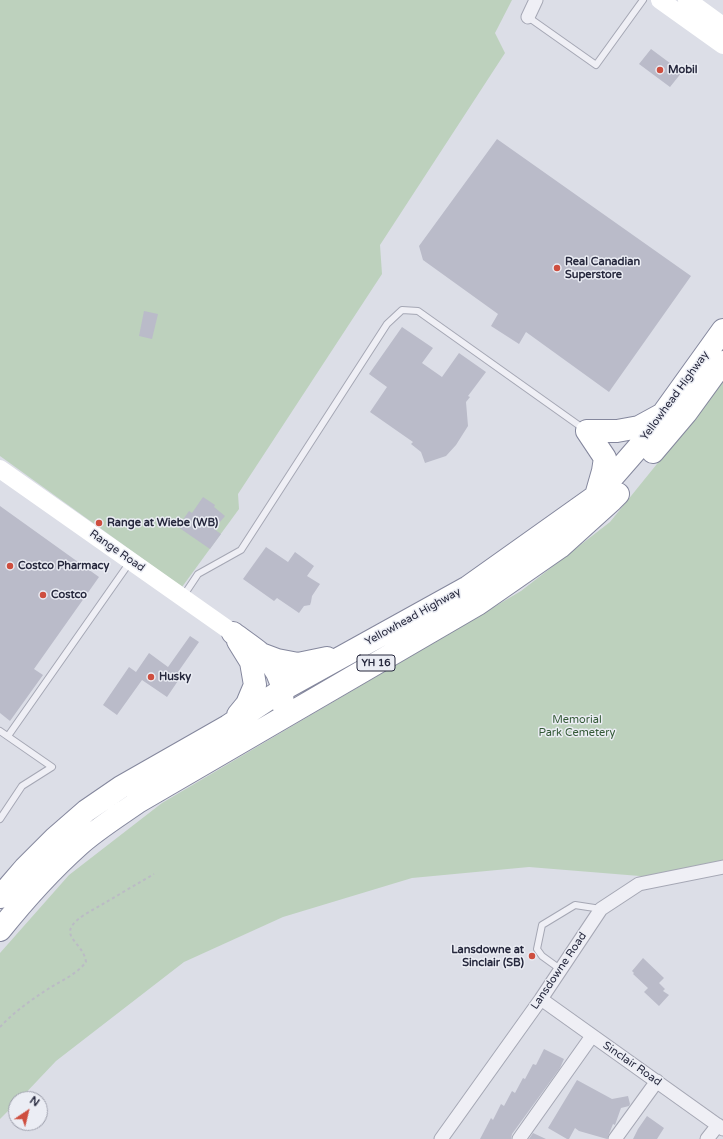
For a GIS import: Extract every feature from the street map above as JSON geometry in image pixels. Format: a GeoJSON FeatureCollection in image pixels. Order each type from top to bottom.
{"type":"FeatureCollection","features":[{"type":"Feature","properties":{"kind":"highway","name":"Yellowhead Highway"},"geometry":{"type":"LineString","coordinates":[[0,896],[55,838],[86,811],[121,787],[228,726],[282,690],[468,587],[596,496],[657,426],[662,415],[723,330]]}},
{"type":"Feature","properties":{"kind":"highway","name":"Yellowhead Highway"},"geometry":{"type":"LineString","coordinates":[[0,930],[57,866],[80,844],[110,820],[138,802],[478,604],[560,547],[612,500],[686,413],[723,362]]}},
{"type":"Feature","properties":{"kind":"highway"},"geometry":{"type":"LineString","coordinates":[[587,431],[617,431],[639,427],[662,415]]}},
{"type":"Feature","properties":{"kind":"highway"},"geometry":{"type":"LineString","coordinates":[[587,431],[605,458],[596,496]]}},
{"type":"Feature","properties":{"kind":"highway"},"geometry":{"type":"LineString","coordinates":[[234,633],[270,661],[280,676],[283,700],[281,710],[269,726]]}},
{"type":"Feature","properties":{"kind":"highway"},"geometry":{"type":"LineString","coordinates":[[228,726],[247,704],[255,685],[251,662],[234,633]]}},
{"type":"Feature","properties":{"kind":"highway"},"geometry":{"type":"LineString","coordinates":[[261,654],[277,660],[298,664],[319,661],[351,652]]}},
{"type":"Feature","properties":{"kind":"street"},"geometry":{"type":"LineString","coordinates":[[528,17],[536,0]]}},
{"type":"Feature","properties":{"kind":"street"},"geometry":{"type":"LineString","coordinates":[[660,0],[723,45]]}},
{"type":"Feature","properties":{"kind":"street"},"geometry":{"type":"LineString","coordinates":[[688,0],[721,21]]}},
{"type":"Feature","properties":{"kind":"street","name":"Range Road"},"geometry":{"type":"LineString","coordinates":[[0,469],[234,633]]}},
{"type":"Feature","properties":{"kind":"street","name":"Lansdowne Road"},"geometry":{"type":"LineString","coordinates":[[441,1139],[541,999],[601,909],[639,884],[723,867]]}},
{"type":"Feature","properties":{"kind":"street","name":"Sinclair Road"},"geometry":{"type":"LineString","coordinates":[[541,999],[720,1127]]}},
{"type":"Feature","properties":{"kind":"street"},"geometry":{"type":"LineString","coordinates":[[519,1139],[592,1036]]}},
{"type":"Feature","properties":{"kind":"street"},"geometry":{"type":"LineString","coordinates":[[615,1139],[657,1082]]}},
{"type":"Feature","properties":{"kind":"street"},"geometry":{"type":"LineString","coordinates":[[708,1139],[720,1127]]}},
{"type":"Feature","properties":{"kind":"lane"},"geometry":{"type":"LineString","coordinates":[[528,17],[596,65],[643,0]]}},
{"type":"Feature","properties":{"kind":"lane"},"geometry":{"type":"LineString","coordinates":[[182,597],[198,574],[241,550],[387,324],[402,310],[418,311],[587,431]]}},
{"type":"Feature","properties":{"kind":"lane"},"geometry":{"type":"LineString","coordinates":[[8,736],[131,561]]}},
{"type":"Feature","properties":{"kind":"lane"},"geometry":{"type":"LineString","coordinates":[[0,731],[52,767],[22,786],[0,819]]}},
{"type":"Feature","properties":{"kind":"lane"},"geometry":{"type":"LineString","coordinates":[[560,969],[542,956],[537,949],[542,925],[575,905],[601,909]]}},
{"type":"Feature","properties":{"kind":"path"},"geometry":{"type":"LineString","coordinates":[[0,1027],[28,1002],[78,971],[86,962],[83,954],[70,934],[70,929],[73,923],[84,914],[154,874]]}},
{"type":"Feature","properties":{"kind":"green space"},"geometry":{"type":"Polygon","coordinates":[[[0,0],[512,0],[495,33],[505,53],[380,245],[382,274],[238,494],[239,509],[182,587],[0,456],[0,0]]]}},
{"type":"Feature","properties":{"kind":"green space","name":"Memorial Park Cemetery"},"geometry":{"type":"Polygon","coordinates":[[[723,378],[723,864],[652,877],[529,867],[412,878],[283,917],[184,962],[56,1061],[28,1091],[8,1091],[8,1111],[0,1119],[0,953],[69,875],[162,803],[521,591],[610,522],[703,407],[723,378]]]}},
{"type":"Feature","properties":{"kind":"building"},"geometry":{"type":"Polygon","coordinates":[[[651,49],[682,72],[670,87],[639,64],[651,49]]]}},
{"type":"Feature","properties":{"kind":"building","name":"Real Canadian Superstore"},"geometry":{"type":"Polygon","coordinates":[[[497,139],[691,276],[609,392],[526,332],[519,344],[491,326],[498,314],[423,260],[419,246],[497,139]]]}},
{"type":"Feature","properties":{"kind":"building"},"geometry":{"type":"Polygon","coordinates":[[[144,311],[158,314],[152,339],[139,336],[144,311]]]}},
{"type":"Feature","properties":{"kind":"building"},"geometry":{"type":"Polygon","coordinates":[[[402,327],[433,348],[422,363],[442,377],[459,353],[486,372],[468,396],[470,397],[466,402],[468,426],[456,445],[446,456],[425,463],[421,452],[411,444],[413,442],[370,412],[387,387],[369,374],[402,327]]]}},
{"type":"Feature","properties":{"kind":"building"},"geometry":{"type":"Polygon","coordinates":[[[203,497],[215,505],[214,507],[225,516],[214,529],[221,534],[210,549],[178,527],[189,511],[192,513],[203,497]]]}},
{"type":"Feature","properties":{"kind":"building","name":"Costco"},"geometry":{"type":"Polygon","coordinates":[[[0,506],[99,577],[34,669],[43,675],[10,721],[0,713],[0,506]]]}},
{"type":"Feature","properties":{"kind":"building"},"geometry":{"type":"Polygon","coordinates":[[[266,547],[288,562],[295,552],[314,566],[307,576],[320,584],[312,596],[310,605],[304,606],[299,613],[277,598],[274,601],[243,579],[266,547]]]}},
{"type":"Feature","properties":{"kind":"building","name":"Husky"},"geometry":{"type":"Polygon","coordinates":[[[190,636],[199,642],[178,672],[182,675],[167,697],[142,680],[117,715],[103,705],[129,667],[136,672],[149,653],[168,667],[190,636]]]}},
{"type":"Feature","properties":{"kind":"building"},"geometry":{"type":"Polygon","coordinates":[[[643,958],[664,978],[659,983],[665,989],[663,991],[669,995],[659,1006],[644,992],[648,988],[633,974],[634,973],[632,971],[643,958]]]}},
{"type":"Feature","properties":{"kind":"building"},"geometry":{"type":"Polygon","coordinates":[[[544,1049],[564,1059],[560,1068],[512,1134],[511,1139],[480,1139],[491,1118],[493,1120],[501,1104],[504,1106],[512,1091],[515,1093],[533,1064],[536,1065],[544,1049]]]}},
{"type":"Feature","properties":{"kind":"building"},"geometry":{"type":"Polygon","coordinates":[[[577,1080],[612,1099],[628,1096],[630,1104],[629,1106],[621,1108],[615,1125],[613,1124],[607,1139],[579,1131],[575,1128],[569,1139],[567,1139],[548,1128],[577,1080]]]}},
{"type":"Feature","properties":{"kind":"building"},"geometry":{"type":"Polygon","coordinates":[[[647,1116],[664,1128],[657,1139],[633,1139],[638,1129],[647,1116]]]}},
{"type":"Feature","properties":{"kind":"building"},"geometry":{"type":"Polygon","coordinates":[[[533,1133],[546,1139],[529,1139],[533,1133]]]}},
{"type":"Feature","properties":{"kind":"place","name":"Mobil"},"geometry":{"type":"Point","coordinates":[660,70]}},
{"type":"Feature","properties":{"kind":"place","name":"Real Canadian Superstore"},"geometry":{"type":"Point","coordinates":[557,268]}},
{"type":"Feature","properties":{"kind":"place","name":"Range at Wiebe (WB)"},"geometry":{"type":"Point","coordinates":[99,523]}},
{"type":"Feature","properties":{"kind":"place","name":"Costco Pharmacy"},"geometry":{"type":"Point","coordinates":[10,566]}},
{"type":"Feature","properties":{"kind":"place","name":"Costco"},"geometry":{"type":"Point","coordinates":[43,595]}},
{"type":"Feature","properties":{"kind":"place","name":"Husky"},"geometry":{"type":"Point","coordinates":[151,677]}},
{"type":"Feature","properties":{"kind":"place","name":"Lansdowne at Sinclair (SB)"},"geometry":{"type":"Point","coordinates":[532,956]}}]}
